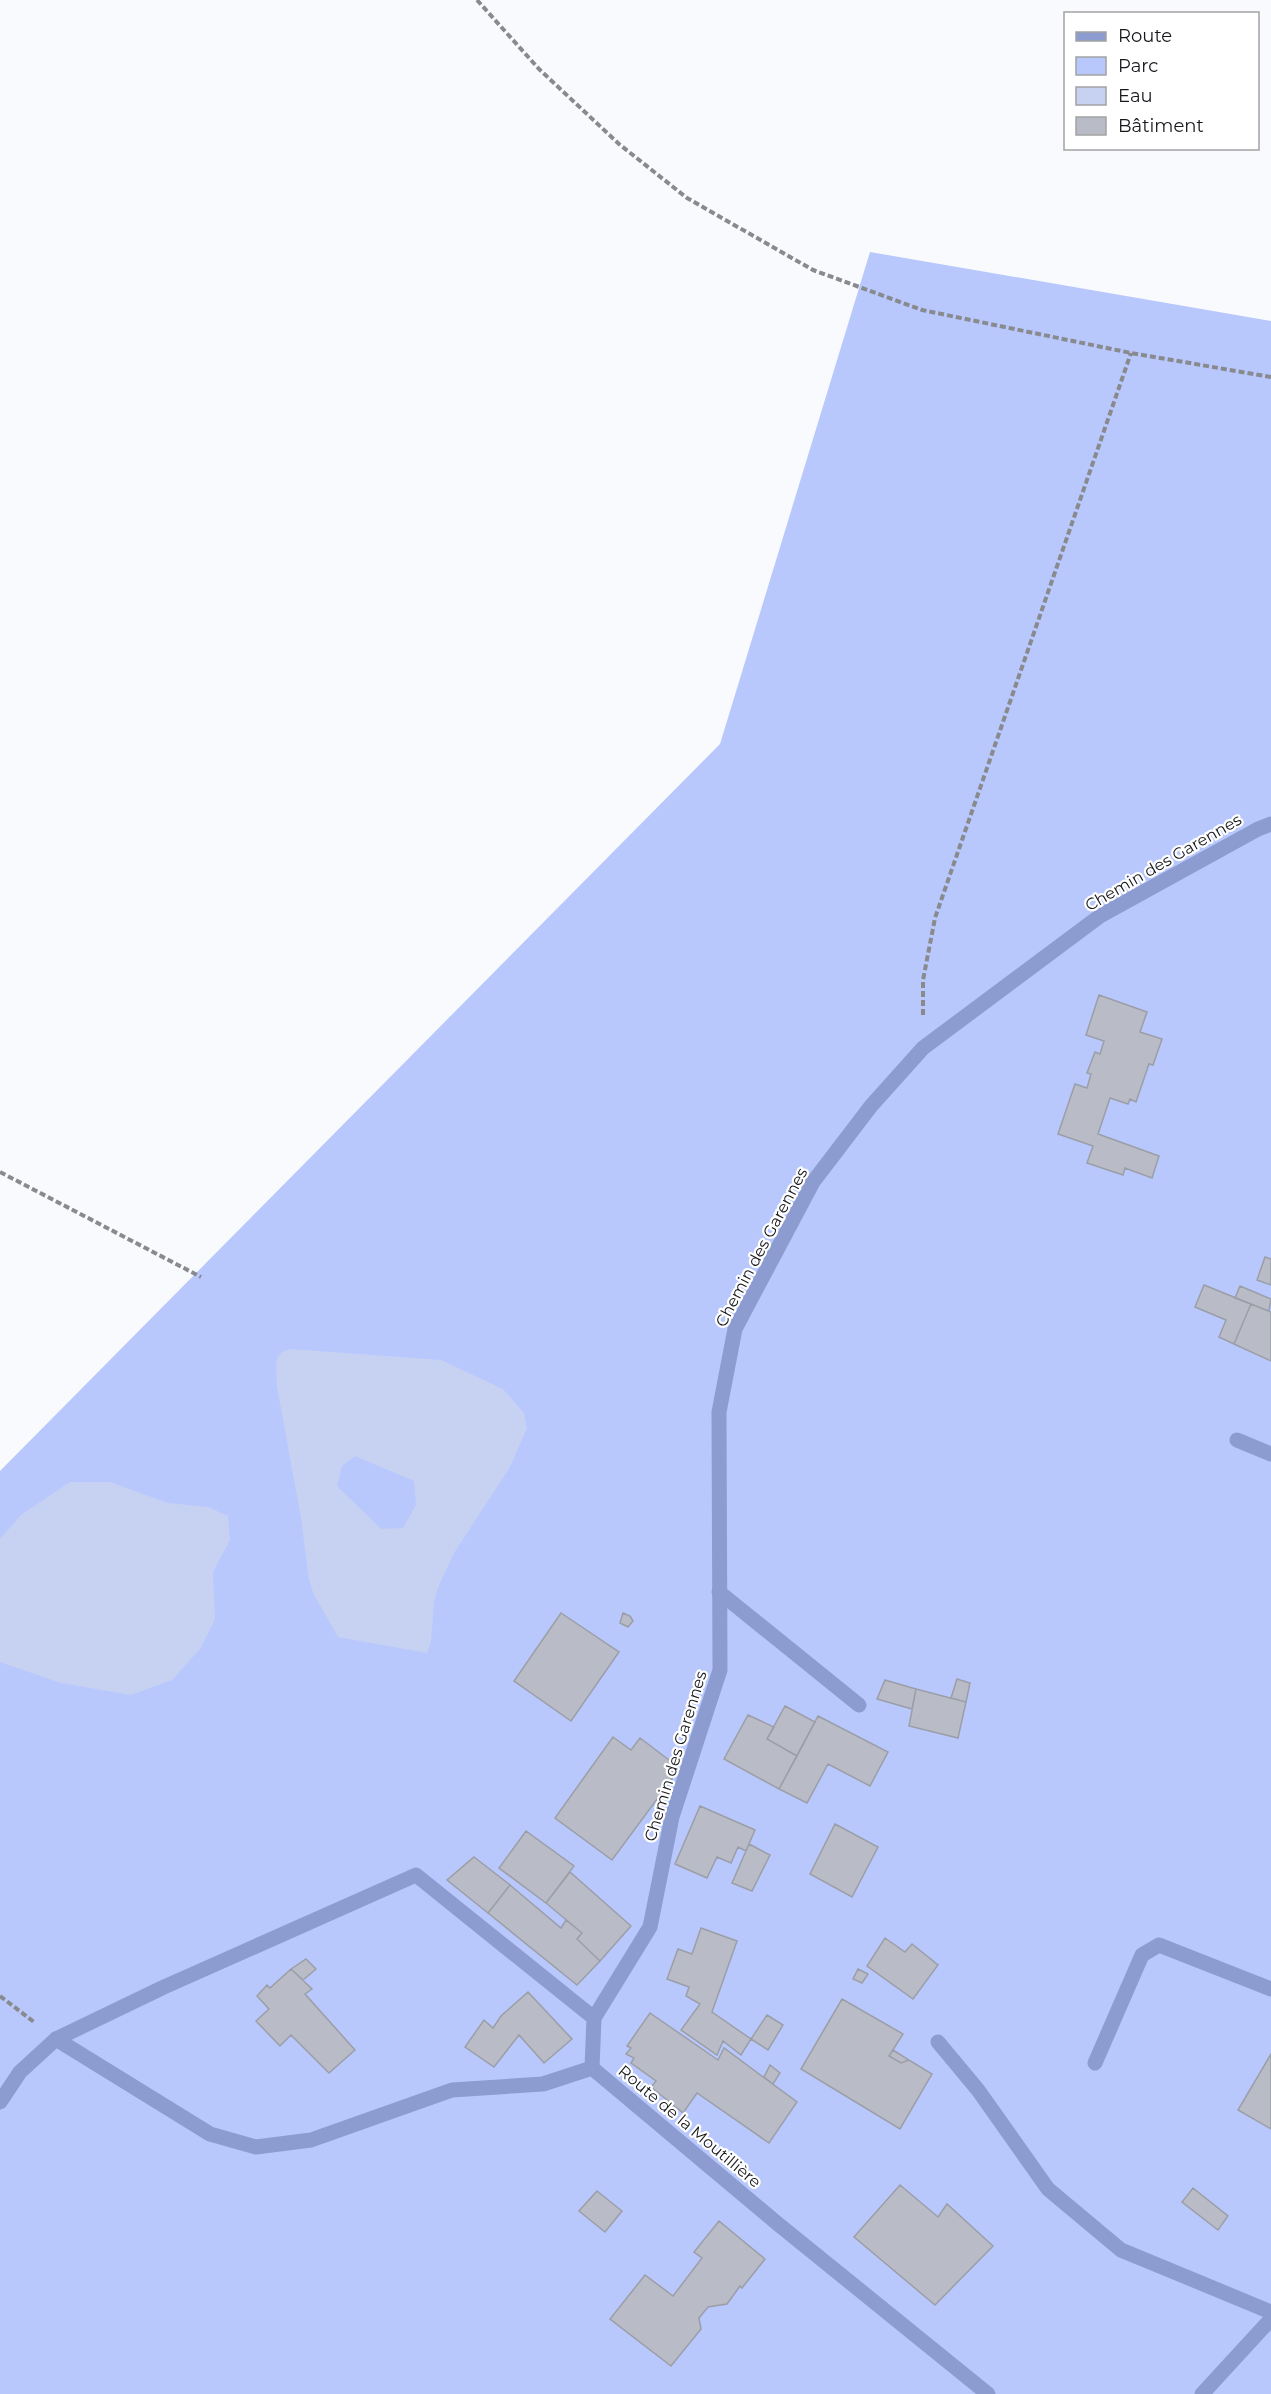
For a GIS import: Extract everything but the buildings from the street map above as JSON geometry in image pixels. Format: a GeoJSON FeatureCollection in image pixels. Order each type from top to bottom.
{"type":"FeatureCollection","features":[{"type":"Feature","properties":{"kind":"street","name":"Chemin des Garennes"},"geometry":{"type":"LineString","coordinates":[[592,2068],[594,2018],[650,1927],[672,1817],[720,1670],[719,1412],[735,1329],[813,1182],[871,1106],[923,1048],[1100,916],[1271,824]]}},
{"type":"Feature","properties":{"kind":"street"},"geometry":{"type":"LineString","coordinates":[[1238,1440],[1271,1454]]}},
{"type":"Feature","properties":{"kind":"street"},"geometry":{"type":"LineString","coordinates":[[719,1592],[859,1705]]}},
{"type":"Feature","properties":{"kind":"street"},"geometry":{"type":"LineString","coordinates":[[0,2102],[20,2072],[56,2039],[164,1987],[416,1875],[594,2018]]}},
{"type":"Feature","properties":{"kind":"street"},"geometry":{"type":"LineString","coordinates":[[1095,2063],[1142,1955],[1159,1946],[1271,1989]]}},
{"type":"Feature","properties":{"kind":"street","name":"Route de la Moutillière"},"geometry":{"type":"LineString","coordinates":[[56,2039],[210,2134],[256,2147],[311,2140],[452,2090],[543,2084],[592,2068],[988,2394]]}},
{"type":"Feature","properties":{"kind":"street"},"geometry":{"type":"LineString","coordinates":[[938,2042],[978,2090],[1048,2189],[1121,2250],[1271,2312]]}},
{"type":"Feature","properties":{"kind":"street"},"geometry":{"type":"LineString","coordinates":[[1202,2394],[1271,2319]]}},
{"type":"Feature","properties":{"kind":"path"},"geometry":{"type":"LineString","coordinates":[[477,0],[539,69],[619,144],[687,198],[813,270],[922,310],[1131,353],[1271,378]]}},
{"type":"Feature","properties":{"kind":"path"},"geometry":{"type":"LineString","coordinates":[[923,1048],[924,980],[935,918],[1131,353]]}},
{"type":"Feature","properties":{"kind":"path"},"geometry":{"type":"LineString","coordinates":[[0,1172],[201,1277]]}},
{"type":"Feature","properties":{"kind":"path"},"geometry":{"type":"LineString","coordinates":[[0,1996],[56,2039]]}},
{"type":"Feature","properties":{"kind":"green space"},"geometry":{"type":"Polygon","coordinates":[[[870,252],[1271,321],[1271,2394],[0,2394],[0,1471],[720,744],[870,252]]]}},
{"type":"Feature","properties":{"kind":"water"},"geometry":{"type":"Polygon","coordinates":[[[290,1349],[441,1360],[503,1389],[524,1413],[527,1428],[510,1467],[454,1553],[438,1588],[434,1601],[431,1642],[427,1653],[338,1637],[314,1595],[309,1580],[301,1518],[277,1387],[276,1360],[282,1352],[290,1349]],[[355,1456],[342,1466],[337,1486],[381,1529],[403,1528],[416,1505],[414,1481],[355,1456]]]}},
{"type":"Feature","properties":{"kind":"water"},"geometry":{"type":"Polygon","coordinates":[[[70,1482],[110,1482],[168,1503],[208,1507],[228,1516],[230,1540],[213,1572],[215,1619],[200,1649],[172,1680],[131,1695],[61,1683],[0,1662],[0,1539],[21,1515],[70,1482]]]}}]}
